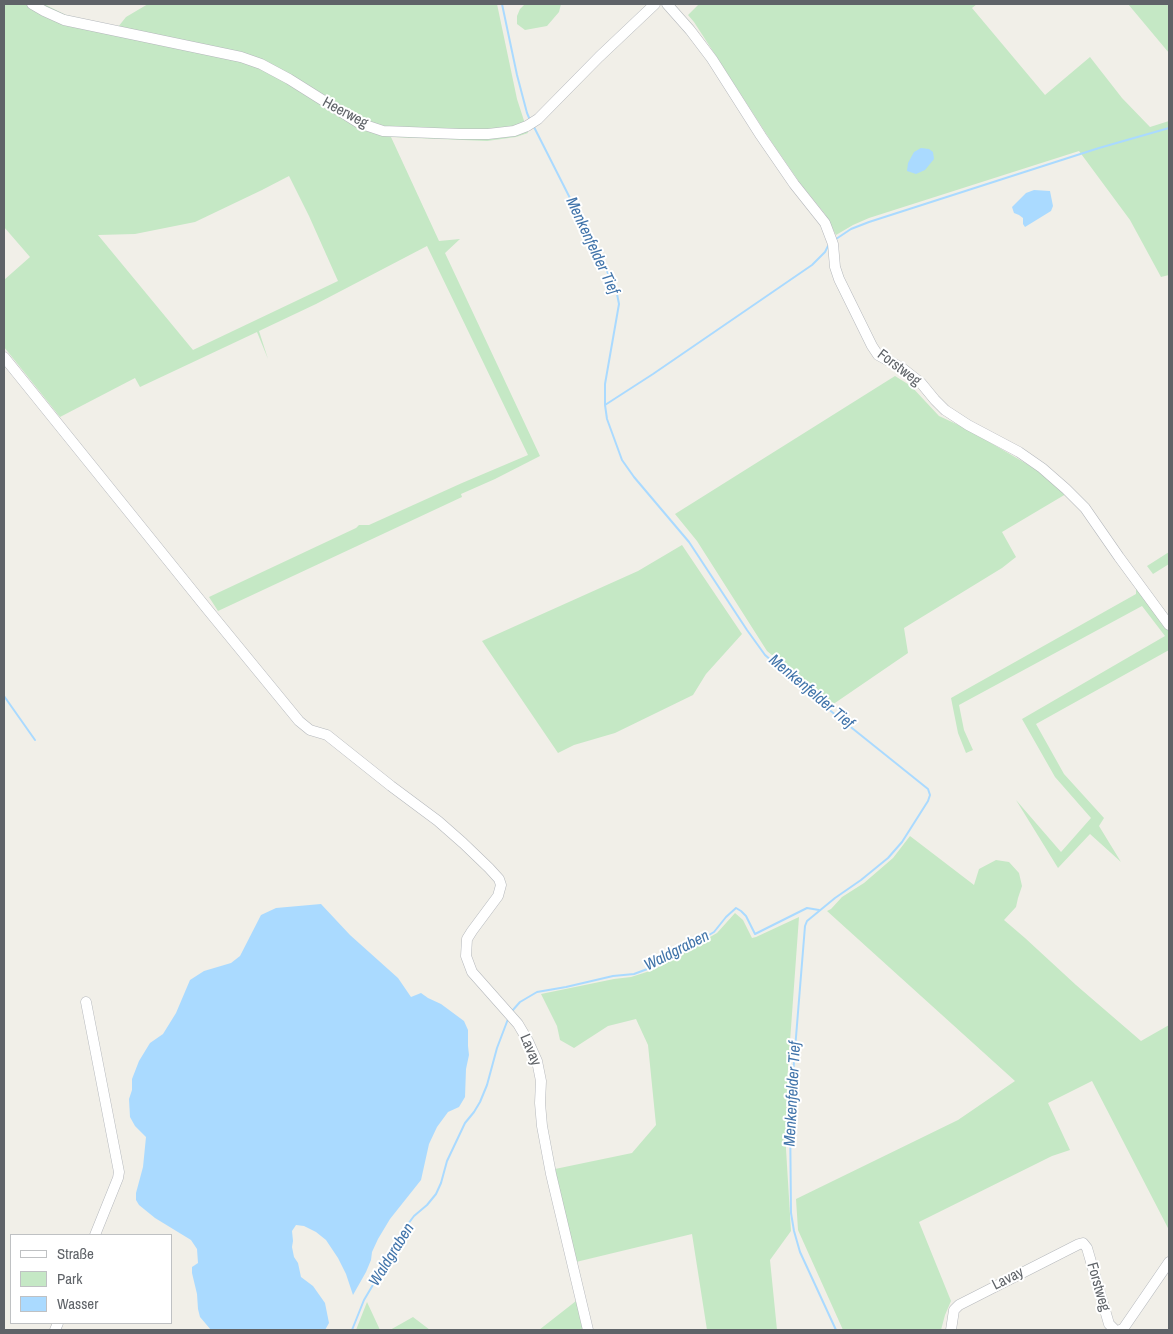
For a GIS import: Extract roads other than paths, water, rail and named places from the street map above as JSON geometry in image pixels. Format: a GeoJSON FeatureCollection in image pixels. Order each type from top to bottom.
{"type":"FeatureCollection","features":[{"type":"Feature","properties":{"kind":"street","name":"Heerweg"},"geometry":{"type":"LineString","coordinates":[[32,4],[64,20],[241,57],[261,64],[289,79],[359,123],[383,131],[488,134],[514,131],[538,119],[655,4]]}},
{"type":"Feature","properties":{"kind":"street","name":"Forstweg"},"geometry":{"type":"LineString","coordinates":[[667,4],[712,59],[794,184],[825,223],[833,244],[835,267],[839,278],[878,355],[902,368],[921,383],[945,410],[968,425],[1019,452],[1042,468],[1066,489],[1085,508],[1118,557],[1169,625]]}},
{"type":"Feature","properties":{"kind":"street","name":"Lavay"},"geometry":{"type":"LineString","coordinates":[[4,357],[300,721],[310,730],[327,735],[438,821],[499,879],[501,885],[498,896],[477,922],[468,939],[466,956],[472,972],[518,1024],[537,1061],[541,1081],[542,1126],[551,1174],[588,1330]]}},
{"type":"Feature","properties":{"kind":"street"},"geometry":{"type":"LineString","coordinates":[[86,1002],[119,1172],[95,1234]]}},
{"type":"Feature","properties":{"kind":"street","name":"Forstweg"},"geometry":{"type":"LineString","coordinates":[[1084,1243],[1109,1324],[1114,1330]]}},
{"type":"Feature","properties":{"kind":"street","name":"Lavay"},"geometry":{"type":"LineString","coordinates":[[951,1330],[954,1310],[959,1304],[1084,1243]]}},
{"type":"Feature","properties":{"kind":"street","name":"Forstweg"},"geometry":{"type":"LineString","coordinates":[[1120,1330],[1169,1262]]}},
{"type":"Feature","properties":{"kind":"water"},"geometry":{"type":"Polygon","coordinates":[[[921,148],[929,149],[933,152],[934,159],[925,170],[916,174],[907,171],[908,163],[914,152],[921,148]]]}},
{"type":"Feature","properties":{"kind":"water"},"geometry":{"type":"Polygon","coordinates":[[[1034,190],[1050,191],[1053,206],[1051,211],[1025,227],[1023,218],[1014,213],[1012,207],[1026,193],[1034,190]]]}},
{"type":"Feature","properties":{"kind":"water"},"geometry":{"type":"Polygon","coordinates":[[[321,904],[350,935],[398,978],[411,997],[421,993],[441,1004],[464,1021],[468,1030],[469,1055],[466,1069],[465,1097],[459,1107],[448,1112],[437,1127],[429,1144],[421,1180],[390,1219],[378,1239],[366,1272],[353,1295],[346,1274],[326,1240],[304,1226],[296,1225],[292,1231],[292,1247],[301,1277],[313,1286],[325,1303],[329,1323],[325,1330],[211,1330],[200,1317],[198,1309],[192,1273],[192,1267],[198,1263],[197,1249],[191,1240],[155,1218],[139,1205],[136,1200],[143,1167],[146,1137],[135,1126],[130,1117],[129,1099],[132,1090],[132,1079],[139,1061],[150,1043],[163,1034],[176,1013],[190,980],[204,971],[231,963],[240,956],[261,915],[276,908],[321,904]]]}},
{"type":"Feature","properties":{"kind":"waterway","name":"Menkenfelder Tief"},"geometry":{"type":"LineString","coordinates":[[502,4],[517,75],[530,120]]}},
{"type":"Feature","properties":{"kind":"waterway","name":"Menkenfelder Tief"},"geometry":{"type":"LineString","coordinates":[[534,127],[616,289],[619,304],[605,384],[605,405],[607,419],[622,460],[689,542],[765,655],[827,708],[928,789],[930,795],[902,842],[888,858],[835,898],[807,921],[805,926],[790,1111],[791,1213],[800,1252],[836,1330]]}},
{"type":"Feature","properties":{"kind":"waterway"},"geometry":{"type":"LineString","coordinates":[[836,239],[851,229],[869,222],[1099,148],[1169,128]]}},
{"type":"Feature","properties":{"kind":"waterway"},"geometry":{"type":"LineString","coordinates":[[605,405],[812,265],[825,252],[828,246]]}},
{"type":"Feature","properties":{"kind":"waterway"},"geometry":{"type":"LineString","coordinates":[[4,696],[35,740]]}},
{"type":"Feature","properties":{"kind":"waterway","name":"Waldgraben"},"geometry":{"type":"LineString","coordinates":[[512,1011],[520,1002],[537,992],[613,976],[634,974],[650,968],[674,956],[692,941],[704,938],[714,932],[736,908],[746,916],[755,934],[807,908],[819,910]]}},
{"type":"Feature","properties":{"kind":"waterway","name":"Waldgraben"},"geometry":{"type":"LineString","coordinates":[[352,1330],[364,1300],[402,1232],[414,1216],[436,1194],[447,1161],[465,1123],[480,1102],[487,1085],[497,1048],[508,1019]]}}]}
